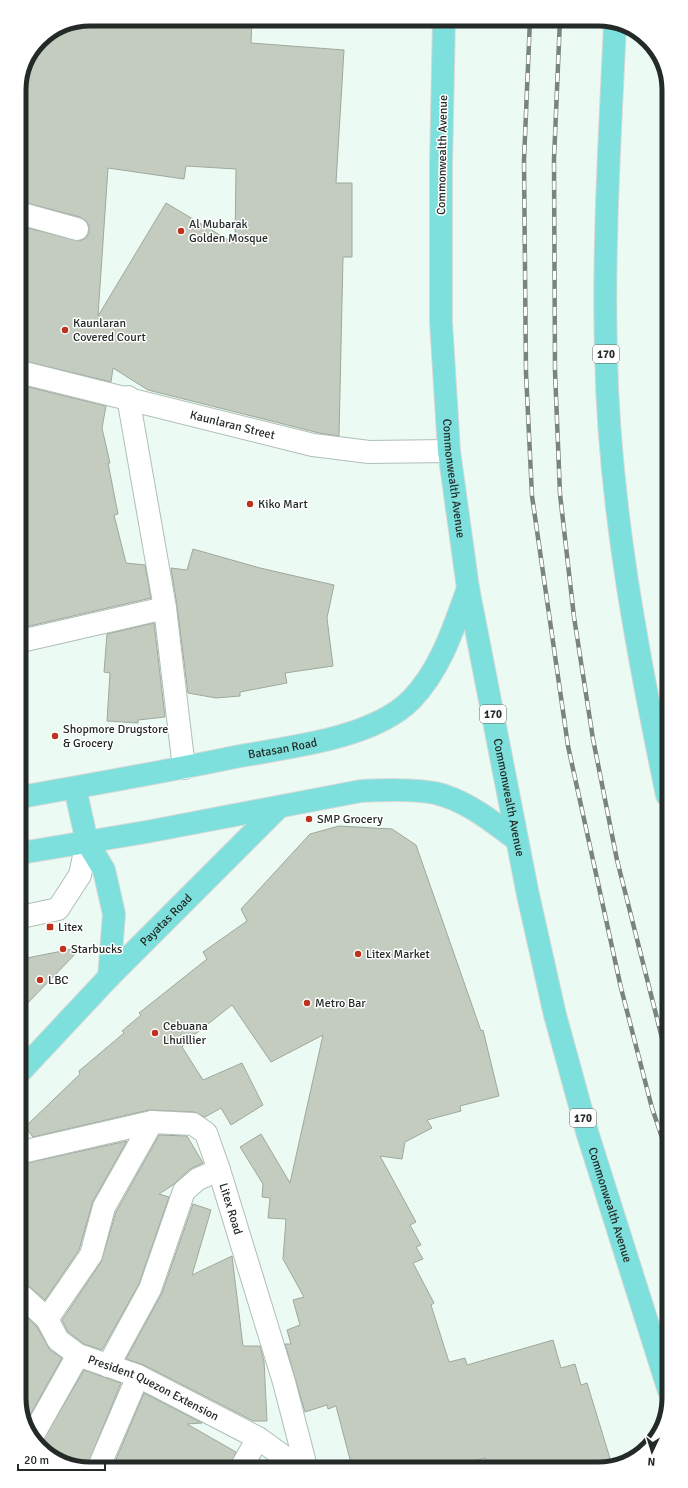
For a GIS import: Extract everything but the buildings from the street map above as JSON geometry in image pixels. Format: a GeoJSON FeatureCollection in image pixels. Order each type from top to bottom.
{"type":"FeatureCollection","features":[{"type":"Feature","properties":{"kind":"main road","name":"Commonwealth Avenue"},"geometry":{"type":"LineString","coordinates":[[444,26],[441,164],[441,322],[449,451],[468,588],[528,895],[555,1015],[590,1142],[662,1369]]}},
{"type":"Feature","properties":{"kind":"main road","name":"170"},"geometry":{"type":"LineString","coordinates":[[615,28],[605,271],[607,379],[619,523],[644,683],[662,771]]}},
{"type":"Feature","properties":{"kind":"main road","name":"Batasan Road"},"geometry":{"type":"LineString","coordinates":[[26,796],[184,768],[342,736],[381,721],[410,700],[435,670],[451,635],[468,588]]}},
{"type":"Feature","properties":{"kind":"main road"},"geometry":{"type":"LineString","coordinates":[[75,788],[87,842],[104,870],[114,914],[109,977]]}},
{"type":"Feature","properties":{"kind":"main road"},"geometry":{"type":"LineString","coordinates":[[26,852],[362,791],[397,789],[436,794],[465,805],[488,818],[517,840]]}},
{"type":"Feature","properties":{"kind":"main road","name":"Payatas Road"},"geometry":{"type":"LineString","coordinates":[[26,1066],[109,977],[279,807]]}},
{"type":"Feature","properties":{"kind":"street"},"geometry":{"type":"LineString","coordinates":[[26,215],[78,229]]}},
{"type":"Feature","properties":{"kind":"street","name":"Kaunlaran Street"},"geometry":{"type":"LineString","coordinates":[[26,373],[313,445],[369,452],[449,451]]}},
{"type":"Feature","properties":{"kind":"street"},"geometry":{"type":"LineString","coordinates":[[128,398],[165,608],[184,768]]}},
{"type":"Feature","properties":{"kind":"street"},"geometry":{"type":"LineString","coordinates":[[26,640],[165,608]]}},
{"type":"Feature","properties":{"kind":"street"},"geometry":{"type":"LineString","coordinates":[[26,916],[58,909],[80,875],[87,842]]}},
{"type":"Feature","properties":{"kind":"street"},"geometry":{"type":"LineString","coordinates":[[47,1318],[90,1255],[104,1208],[152,1122]]}},
{"type":"Feature","properties":{"kind":"street","name":"Litex Road"},"geometry":{"type":"LineString","coordinates":[[26,1151],[152,1122],[193,1124],[206,1133],[219,1170],[284,1382],[305,1462]]}},
{"type":"Feature","properties":{"kind":"street"},"geometry":{"type":"LineString","coordinates":[[108,1366],[150,1289],[184,1191],[198,1179],[219,1170]]}},
{"type":"Feature","properties":{"kind":"street","name":"President Quezon Extension"},"geometry":{"type":"LineString","coordinates":[[26,1304],[47,1318],[58,1340],[78,1355],[138,1376],[258,1438],[291,1462]]}},
{"type":"Feature","properties":{"kind":"street"},"geometry":{"type":"LineString","coordinates":[[35,1431],[78,1355]]}},
{"type":"Feature","properties":{"kind":"street"},"geometry":{"type":"LineString","coordinates":[[101,1462],[138,1376]]}},
{"type":"Feature","properties":{"kind":"street"},"geometry":{"type":"LineString","coordinates":[[244,1462],[258,1438]]}},
{"type":"Feature","properties":{"kind":"railway"},"geometry":{"type":"LineString","coordinates":[[530,26],[524,160],[526,373],[532,496],[568,746],[621,988],[652,1108],[662,1137]]}},
{"type":"Feature","properties":{"kind":"railway"},"geometry":{"type":"LineString","coordinates":[[560,26],[554,159],[555,371],[560,494],[574,617],[593,739],[617,860],[662,1038]]}},
{"type":"Feature","properties":{"kind":"place","name":"Al Mubarak Golden Mosque"},"geometry":{"type":"Point","coordinates":[181,231]}},
{"type":"Feature","properties":{"kind":"place","name":"Kaunlaran Covered Court"},"geometry":{"type":"Point","coordinates":[65,330]}},
{"type":"Feature","properties":{"kind":"place","name":"Kiko Mart"},"geometry":{"type":"Point","coordinates":[250,504]}},
{"type":"Feature","properties":{"kind":"place","name":"Shopmore Drugstore & Grocery"},"geometry":{"type":"Point","coordinates":[55,736]}},
{"type":"Feature","properties":{"kind":"place","name":"SMP Grocery"},"geometry":{"type":"Point","coordinates":[309,819]}},
{"type":"Feature","properties":{"kind":"place","name":"Litex"},"geometry":{"type":"Point","coordinates":[50,927]}},
{"type":"Feature","properties":{"kind":"place","name":"Starbucks"},"geometry":{"type":"Point","coordinates":[63,949]}},
{"type":"Feature","properties":{"kind":"place","name":"Litex Market"},"geometry":{"type":"Point","coordinates":[358,954]}},
{"type":"Feature","properties":{"kind":"place","name":"LBC"},"geometry":{"type":"Point","coordinates":[40,980]}},
{"type":"Feature","properties":{"kind":"place","name":"Metro Bar"},"geometry":{"type":"Point","coordinates":[307,1003]}},
{"type":"Feature","properties":{"kind":"place","name":"Cebuana Lhuillier"},"geometry":{"type":"Point","coordinates":[155,1033]}}]}
